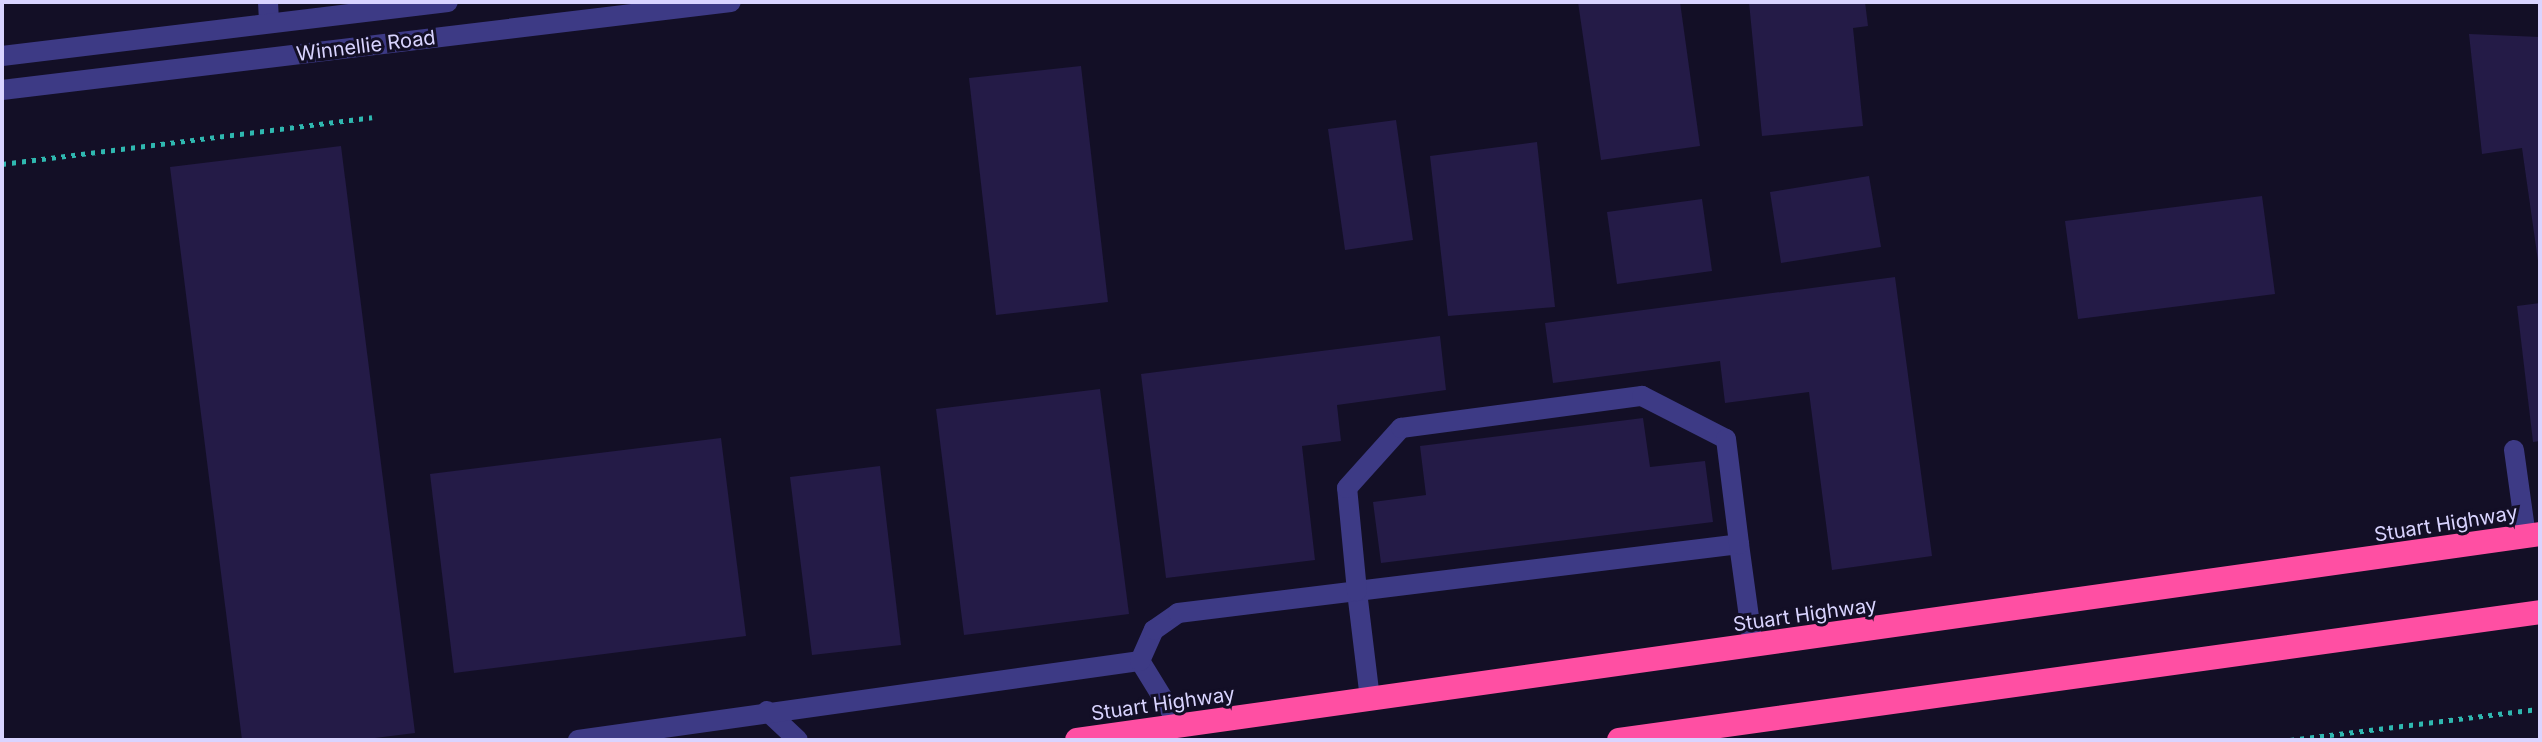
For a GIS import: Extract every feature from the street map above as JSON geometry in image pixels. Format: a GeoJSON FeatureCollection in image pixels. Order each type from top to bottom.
{"type":"FeatureCollection","features":[{"type":"Feature","properties":{"kind":"highway","name":"Stuart Highway"},"geometry":{"type":"LineString","coordinates":[[1077,740],[2533,535]]}},
{"type":"Feature","properties":{"kind":"highway"},"geometry":{"type":"LineString","coordinates":[[1619,740],[2540,612]]}},
{"type":"Feature","properties":{"kind":"street"},"geometry":{"type":"LineString","coordinates":[[268,2],[269,23]]}},
{"type":"Feature","properties":{"kind":"street","name":"Winnellie Road"},"geometry":{"type":"LineString","coordinates":[[2,56],[269,23],[350,8],[448,2]]}},
{"type":"Feature","properties":{"kind":"street","name":"Winnellie Road"},"geometry":{"type":"LineString","coordinates":[[2,90],[731,2]]}},
{"type":"Feature","properties":{"kind":"street"},"geometry":{"type":"LineString","coordinates":[[1370,699],[1347,488],[1401,428],[1642,396],[1726,439],[1753,646]]}},
{"type":"Feature","properties":{"kind":"street"},"geometry":{"type":"LineString","coordinates":[[2514,450],[2533,535]]}},
{"type":"Feature","properties":{"kind":"street"},"geometry":{"type":"LineString","coordinates":[[1140,661],[1154,630],[1178,613],[1739,544]]}},
{"type":"Feature","properties":{"kind":"street"},"geometry":{"type":"LineString","coordinates":[[578,740],[767,711],[1140,661]]}},
{"type":"Feature","properties":{"kind":"street"},"geometry":{"type":"LineString","coordinates":[[1140,661],[1180,726]]}},
{"type":"Feature","properties":{"kind":"street"},"geometry":{"type":"LineString","coordinates":[[767,711],[798,740]]}},
{"type":"Feature","properties":{"kind":"path"},"geometry":{"type":"LineString","coordinates":[[2,164],[372,117]]}},
{"type":"Feature","properties":{"kind":"path"},"geometry":{"type":"LineString","coordinates":[[2290,740],[2540,709]]}},
{"type":"Feature","properties":{"kind":"building"},"geometry":{"type":"Polygon","coordinates":[[[1578,2],[1680,2],[1700,146],[1601,160],[1578,2]]]}},
{"type":"Feature","properties":{"kind":"building"},"geometry":{"type":"Polygon","coordinates":[[[1749,2],[1865,2],[1868,26],[1853,28],[1863,126],[1762,136],[1749,2]]]}},
{"type":"Feature","properties":{"kind":"building"},"geometry":{"type":"Polygon","coordinates":[[[2469,34],[2540,37],[2540,275],[2522,148],[2482,154],[2469,34]]]}},
{"type":"Feature","properties":{"kind":"building"},"geometry":{"type":"Polygon","coordinates":[[[1081,66],[1108,302],[996,315],[969,78],[1081,66]]]}},
{"type":"Feature","properties":{"kind":"building"},"geometry":{"type":"Polygon","coordinates":[[[1396,120],[1413,240],[1345,250],[1328,129],[1396,120]]]}},
{"type":"Feature","properties":{"kind":"building"},"geometry":{"type":"Polygon","coordinates":[[[1537,142],[1555,307],[1448,316],[1430,156],[1537,142]]]}},
{"type":"Feature","properties":{"kind":"building"},"geometry":{"type":"Polygon","coordinates":[[[341,146],[415,733],[359,740],[242,740],[170,167],[341,146]]]}},
{"type":"Feature","properties":{"kind":"building"},"geometry":{"type":"Polygon","coordinates":[[[1869,176],[1881,247],[1781,263],[1770,192],[1869,176]]]}},
{"type":"Feature","properties":{"kind":"building"},"geometry":{"type":"Polygon","coordinates":[[[2262,196],[2275,294],[2078,319],[2065,221],[2262,196]]]}},
{"type":"Feature","properties":{"kind":"building"},"geometry":{"type":"Polygon","coordinates":[[[1702,199],[1712,271],[1617,284],[1607,212],[1702,199]]]}},
{"type":"Feature","properties":{"kind":"building"},"geometry":{"type":"Polygon","coordinates":[[[1895,277],[1932,556],[1832,570],[1809,392],[1725,403],[1720,361],[1553,383],[1545,323],[1895,277]]]}},
{"type":"Feature","properties":{"kind":"building"},"geometry":{"type":"Polygon","coordinates":[[[2540,303],[2540,441],[2533,442],[2517,306],[2540,303]]]}},
{"type":"Feature","properties":{"kind":"building"},"geometry":{"type":"Polygon","coordinates":[[[1440,336],[1446,390],[1337,405],[1341,441],[1302,446],[1315,560],[1166,578],[1141,374],[1440,336]]]}},
{"type":"Feature","properties":{"kind":"building"},"geometry":{"type":"Polygon","coordinates":[[[1100,389],[1129,614],[964,635],[936,409],[1100,389]]]}},
{"type":"Feature","properties":{"kind":"building"},"geometry":{"type":"Polygon","coordinates":[[[1643,418],[1650,467],[1705,461],[1713,522],[1381,563],[1373,502],[1426,495],[1420,446],[1643,418]]]}},
{"type":"Feature","properties":{"kind":"building"},"geometry":{"type":"Polygon","coordinates":[[[721,438],[746,636],[454,673],[430,474],[721,438]]]}},
{"type":"Feature","properties":{"kind":"building"},"geometry":{"type":"Polygon","coordinates":[[[880,466],[901,645],[812,655],[790,477],[880,466]]]}}]}
